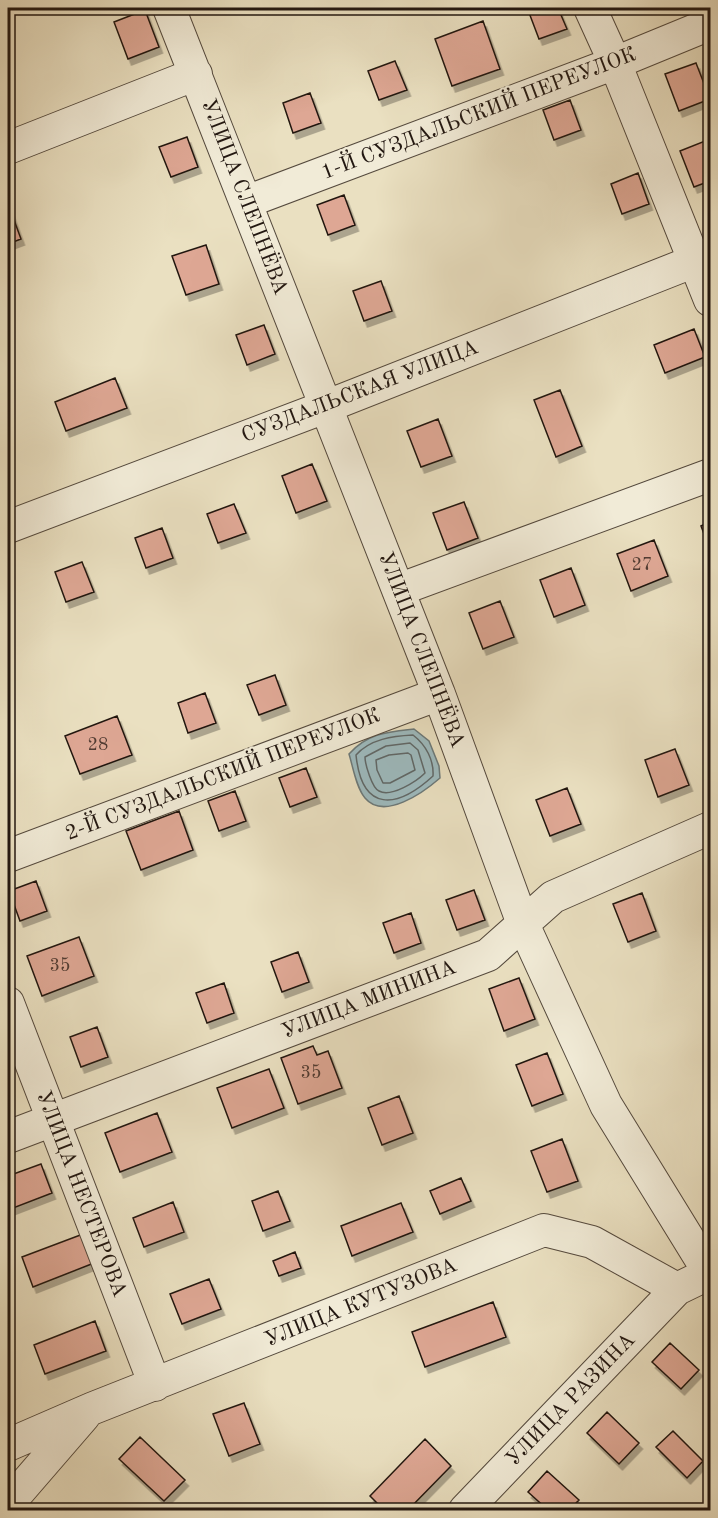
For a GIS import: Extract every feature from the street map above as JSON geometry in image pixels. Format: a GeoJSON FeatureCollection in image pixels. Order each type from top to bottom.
{"type":"FeatureCollection","features":[{"type":"Feature","properties":{"kind":"street","name":"УЛИЦА СЛЕПНЁВА"},"geometry":{"type":"LineString","coordinates":[[169,8],[439,694],[523,924],[606,1105],[710,1273]]}},
{"type":"Feature","properties":{"kind":"street"},"geometry":{"type":"LineString","coordinates":[[590,8],[703,258],[711,300]]}},
{"type":"Feature","properties":{"kind":"street","name":"1-Й СУЗДАЛЬСКИЙ ПЕРЕУЛОК"},"geometry":{"type":"LineString","coordinates":[[246,202],[615,63],[711,24]]}},
{"type":"Feature","properties":{"kind":"street"},"geometry":{"type":"LineString","coordinates":[[8,148],[196,74]]}},
{"type":"Feature","properties":{"kind":"street","name":"СУЗДАЛЬСКАЯ УЛИЦА"},"geometry":{"type":"LineString","coordinates":[[8,527],[703,258]]}},
{"type":"Feature","properties":{"kind":"street"},"geometry":{"type":"LineString","coordinates":[[398,590],[711,475]]}},
{"type":"Feature","properties":{"kind":"street","name":"2-Й СУЗДАЛЬСКИЙ ПЕРЕУЛОК"},"geometry":{"type":"LineString","coordinates":[[8,856],[439,694]]}},
{"type":"Feature","properties":{"kind":"street","name":"УЛИЦА МИНИНА"},"geometry":{"type":"LineString","coordinates":[[8,1137],[488,956],[553,897],[711,828]]}},
{"type":"Feature","properties":{"kind":"street","name":"УЛИЦА НЕСТЕРОВА"},"geometry":{"type":"LineString","coordinates":[[8,1003],[155,1385]]}},
{"type":"Feature","properties":{"kind":"street","name":"УЛИЦА КУТУЗОВА"},"geometry":{"type":"LineString","coordinates":[[8,1444],[544,1230],[592,1242],[677,1289]]}},
{"type":"Feature","properties":{"kind":"street"},"geometry":{"type":"LineString","coordinates":[[677,1289],[710,1273]]}},
{"type":"Feature","properties":{"kind":"street","name":"УЛИЦА РАЗИНА"},"geometry":{"type":"LineString","coordinates":[[465,1510],[677,1289]]}},
{"type":"Feature","properties":{"kind":"street"},"geometry":{"type":"LineString","coordinates":[[8,1504],[91,1409]]}},
{"type":"Feature","properties":{"kind":"water"},"geometry":{"type":"Polygon","coordinates":[[[414,729],[429,741],[439,766],[440,778],[404,802],[382,807],[373,804],[365,798],[359,788],[349,754],[363,742],[378,735],[414,729]]]}},
{"type":"Feature","properties":{"kind":"building"},"geometry":{"type":"Polygon","coordinates":[[[558,8],[567,29],[539,39],[528,10],[558,8]]]}},
{"type":"Feature","properties":{"kind":"building"},"geometry":{"type":"Polygon","coordinates":[[[145,10],[159,47],[128,59],[114,22],[145,10]]]}},
{"type":"Feature","properties":{"kind":"building"},"geometry":{"type":"Polygon","coordinates":[[[483,21],[500,69],[452,86],[435,39],[483,21]]]}},
{"type":"Feature","properties":{"kind":"building"},"geometry":{"type":"Polygon","coordinates":[[[395,61],[407,90],[379,100],[368,71],[395,61]]]}},
{"type":"Feature","properties":{"kind":"building"},"geometry":{"type":"Polygon","coordinates":[[[696,63],[710,99],[679,111],[665,74],[696,63]]]}},
{"type":"Feature","properties":{"kind":"building"},"geometry":{"type":"Polygon","coordinates":[[[310,93],[321,123],[293,133],[283,103],[310,93]]]}},
{"type":"Feature","properties":{"kind":"building"},"geometry":{"type":"Polygon","coordinates":[[[570,100],[581,130],[554,140],[543,110],[570,100]]]}},
{"type":"Feature","properties":{"kind":"building"},"geometry":{"type":"Polygon","coordinates":[[[187,137],[198,167],[171,177],[159,147],[187,137]]]}},
{"type":"Feature","properties":{"kind":"building"},"geometry":{"type":"Polygon","coordinates":[[[710,139],[710,181],[694,187],[680,151],[710,139]]]}},
{"type":"Feature","properties":{"kind":"building"},"geometry":{"type":"Polygon","coordinates":[[[638,173],[649,204],[622,214],[611,184],[638,173]]]}},
{"type":"Feature","properties":{"kind":"building"},"geometry":{"type":"Polygon","coordinates":[[[344,195],[355,225],[328,235],[317,205],[344,195]]]}},
{"type":"Feature","properties":{"kind":"building"},"geometry":{"type":"Polygon","coordinates":[[[10,209],[21,239],[8,244],[8,210],[10,209]]]}},
{"type":"Feature","properties":{"kind":"building"},"geometry":{"type":"Polygon","coordinates":[[[206,245],[219,284],[186,295],[172,256],[206,245]]]}},
{"type":"Feature","properties":{"kind":"building"},"geometry":{"type":"Polygon","coordinates":[[[381,281],[392,311],[364,321],[353,291],[381,281]]]}},
{"type":"Feature","properties":{"kind":"building"},"geometry":{"type":"Polygon","coordinates":[[[264,325],[275,354],[247,365],[236,335],[264,325]]]}},
{"type":"Feature","properties":{"kind":"building"},"geometry":{"type":"Polygon","coordinates":[[[694,329],[705,357],[665,373],[654,345],[694,329]]]}},
{"type":"Feature","properties":{"kind":"building"},"geometry":{"type":"Polygon","coordinates":[[[115,378],[127,408],[66,431],[55,402],[115,378]]]}},
{"type":"Feature","properties":{"kind":"building"},"geometry":{"type":"Polygon","coordinates":[[[560,390],[582,446],[556,457],[534,400],[560,390]]]}},
{"type":"Feature","properties":{"kind":"building"},"geometry":{"type":"Polygon","coordinates":[[[438,419],[452,456],[421,467],[407,431],[438,419]]]}},
{"type":"Feature","properties":{"kind":"building"},"geometry":{"type":"Polygon","coordinates":[[[312,464],[327,501],[296,513],[282,476],[312,464]]]}},
{"type":"Feature","properties":{"kind":"building"},"geometry":{"type":"Polygon","coordinates":[[[464,502],[478,538],[447,550],[433,513],[464,502]]]}},
{"type":"Feature","properties":{"kind":"building"},"geometry":{"type":"Polygon","coordinates":[[[234,504],[246,533],[218,543],[207,514],[234,504]]]}},
{"type":"Feature","properties":{"kind":"building"},"geometry":{"type":"Polygon","coordinates":[[[710,522],[710,550],[701,526],[710,522]]]}},
{"type":"Feature","properties":{"kind":"building"},"geometry":{"type":"Polygon","coordinates":[[[162,528],[173,558],[146,568],[135,538],[162,528]]]}},
{"type":"Feature","properties":{"kind":"building"},"geometry":{"type":"Polygon","coordinates":[[[654,540],[668,576],[631,591],[617,554],[654,540]]]}},
{"type":"Feature","properties":{"kind":"building"},"geometry":{"type":"Polygon","coordinates":[[[82,562],[94,592],[66,602],[55,572],[82,562]]]}},
{"type":"Feature","properties":{"kind":"building"},"geometry":{"type":"Polygon","coordinates":[[[571,568],[585,605],[554,617],[540,580],[571,568]]]}},
{"type":"Feature","properties":{"kind":"building"},"geometry":{"type":"Polygon","coordinates":[[[500,601],[514,637],[483,649],[469,613],[500,601]]]}},
{"type":"Feature","properties":{"kind":"building"},"geometry":{"type":"Polygon","coordinates":[[[275,675],[286,705],[259,715],[247,685],[275,675]]]}},
{"type":"Feature","properties":{"kind":"building"},"geometry":{"type":"Polygon","coordinates":[[[205,693],[216,723],[188,733],[178,703],[205,693]]]}},
{"type":"Feature","properties":{"kind":"building"},"geometry":{"type":"Polygon","coordinates":[[[117,716],[132,755],[80,774],[65,736],[117,716]]]}},
{"type":"Feature","properties":{"kind":"building"},"geometry":{"type":"Polygon","coordinates":[[[675,749],[689,785],[658,797],[645,760],[675,749]]]}},
{"type":"Feature","properties":{"kind":"building"},"geometry":{"type":"Polygon","coordinates":[[[306,768],[317,797],[290,807],[279,778],[306,768]]]}},
{"type":"Feature","properties":{"kind":"building"},"geometry":{"type":"Polygon","coordinates":[[[567,788],[581,824],[550,836],[536,800],[567,788]]]}},
{"type":"Feature","properties":{"kind":"building"},"geometry":{"type":"Polygon","coordinates":[[[235,791],[246,821],[219,831],[208,801],[235,791]]]}},
{"type":"Feature","properties":{"kind":"building"},"geometry":{"type":"Polygon","coordinates":[[[179,811],[193,850],[141,870],[126,831],[179,811]]]}},
{"type":"Feature","properties":{"kind":"building"},"geometry":{"type":"Polygon","coordinates":[[[36,881],[47,911],[20,921],[9,891],[36,881]]]}},
{"type":"Feature","properties":{"kind":"building"},"geometry":{"type":"Polygon","coordinates":[[[474,890],[485,920],[457,930],[446,900],[474,890]]]}},
{"type":"Feature","properties":{"kind":"building"},"geometry":{"type":"Polygon","coordinates":[[[642,893],[656,931],[628,942],[613,904],[642,893]]]}},
{"type":"Feature","properties":{"kind":"building"},"geometry":{"type":"Polygon","coordinates":[[[411,913],[421,943],[394,953],[383,923],[411,913]]]}},
{"type":"Feature","properties":{"kind":"building"},"geometry":{"type":"Polygon","coordinates":[[[79,937],[94,976],[42,996],[27,956],[79,937]]]}},
{"type":"Feature","properties":{"kind":"building"},"geometry":{"type":"Polygon","coordinates":[[[298,952],[309,982],[282,992],[271,962],[298,952]]]}},
{"type":"Feature","properties":{"kind":"building"},"geometry":{"type":"Polygon","coordinates":[[[519,978],[535,1019],[504,1031],[489,989],[519,978]]]}},
{"type":"Feature","properties":{"kind":"building"},"geometry":{"type":"Polygon","coordinates":[[[224,983],[234,1013],[207,1023],[196,993],[224,983]]]}},
{"type":"Feature","properties":{"kind":"building"},"geometry":{"type":"Polygon","coordinates":[[[97,1027],[108,1057],[81,1067],[70,1037],[97,1027]]]}},
{"type":"Feature","properties":{"kind":"building"},"geometry":{"type":"Polygon","coordinates":[[[313,1046],[317,1055],[328,1051],[342,1088],[298,1104],[281,1058],[313,1046]]]}},
{"type":"Feature","properties":{"kind":"building"},"geometry":{"type":"Polygon","coordinates":[[[547,1053],[563,1094],[532,1106],[516,1065],[547,1053]]]}},
{"type":"Feature","properties":{"kind":"building"},"geometry":{"type":"Polygon","coordinates":[[[269,1069],[284,1108],[232,1128],[217,1088],[269,1069]]]}},
{"type":"Feature","properties":{"kind":"building"},"geometry":{"type":"Polygon","coordinates":[[[399,1096],[413,1133],[382,1145],[368,1108],[399,1096]]]}},
{"type":"Feature","properties":{"kind":"building"},"geometry":{"type":"Polygon","coordinates":[[[157,1113],[172,1152],[120,1172],[105,1133],[157,1113]]]}},
{"type":"Feature","properties":{"kind":"building"},"geometry":{"type":"Polygon","coordinates":[[[562,1139],[578,1181],[547,1192],[531,1151],[562,1139]]]}},
{"type":"Feature","properties":{"kind":"building"},"geometry":{"type":"Polygon","coordinates":[[[41,1164],[52,1193],[8,1210],[8,1176],[41,1164]]]}},
{"type":"Feature","properties":{"kind":"building"},"geometry":{"type":"Polygon","coordinates":[[[461,1178],[471,1201],[440,1214],[430,1191],[461,1178]]]}},
{"type":"Feature","properties":{"kind":"building"},"geometry":{"type":"Polygon","coordinates":[[[278,1191],[290,1221],[263,1231],[252,1201],[278,1191]]]}},
{"type":"Feature","properties":{"kind":"building"},"geometry":{"type":"Polygon","coordinates":[[[173,1202],[184,1232],[144,1247],[133,1218],[173,1202]]]}},
{"type":"Feature","properties":{"kind":"building"},"geometry":{"type":"Polygon","coordinates":[[[401,1203],[413,1232],[352,1256],[341,1226],[401,1203]]]}},
{"type":"Feature","properties":{"kind":"building"},"geometry":{"type":"Polygon","coordinates":[[[83,1234],[94,1263],[33,1287],[22,1257],[83,1234]]]}},
{"type":"Feature","properties":{"kind":"building"},"geometry":{"type":"Polygon","coordinates":[[[295,1252],[301,1268],[279,1276],[273,1261],[295,1252]]]}},
{"type":"Feature","properties":{"kind":"building"},"geometry":{"type":"Polygon","coordinates":[[[209,1279],[221,1309],[182,1324],[170,1294],[209,1279]]]}},
{"type":"Feature","properties":{"kind":"building"},"geometry":{"type":"Polygon","coordinates":[[[493,1302],[506,1337],[425,1367],[412,1332],[493,1302]]]}},
{"type":"Feature","properties":{"kind":"building"},"geometry":{"type":"Polygon","coordinates":[[[95,1321],[106,1351],[45,1374],[34,1345],[95,1321]]]}},
{"type":"Feature","properties":{"kind":"building"},"geometry":{"type":"Polygon","coordinates":[[[670,1343],[699,1370],[681,1389],[652,1362],[670,1343]]]}},
{"type":"Feature","properties":{"kind":"building"},"geometry":{"type":"Polygon","coordinates":[[[244,1403],[260,1444],[229,1456],[213,1414],[244,1403]]]}},
{"type":"Feature","properties":{"kind":"building"},"geometry":{"type":"Polygon","coordinates":[[[607,1412],[639,1443],[619,1464],[587,1433],[607,1412]]]}},
{"type":"Feature","properties":{"kind":"building"},"geometry":{"type":"Polygon","coordinates":[[[673,1431],[703,1461],[687,1478],[656,1447],[673,1431]]]}},
{"type":"Feature","properties":{"kind":"building"},"geometry":{"type":"Polygon","coordinates":[[[140,1437],[185,1480],[164,1501],[119,1459],[140,1437]]]}},
{"type":"Feature","properties":{"kind":"building"},"geometry":{"type":"Polygon","coordinates":[[[425,1439],[451,1466],[408,1510],[384,1510],[370,1496],[425,1439]]]}},
{"type":"Feature","properties":{"kind":"building"},"geometry":{"type":"Polygon","coordinates":[[[547,1471],[579,1500],[569,1510],[548,1510],[528,1492],[547,1471]]]}}]}
